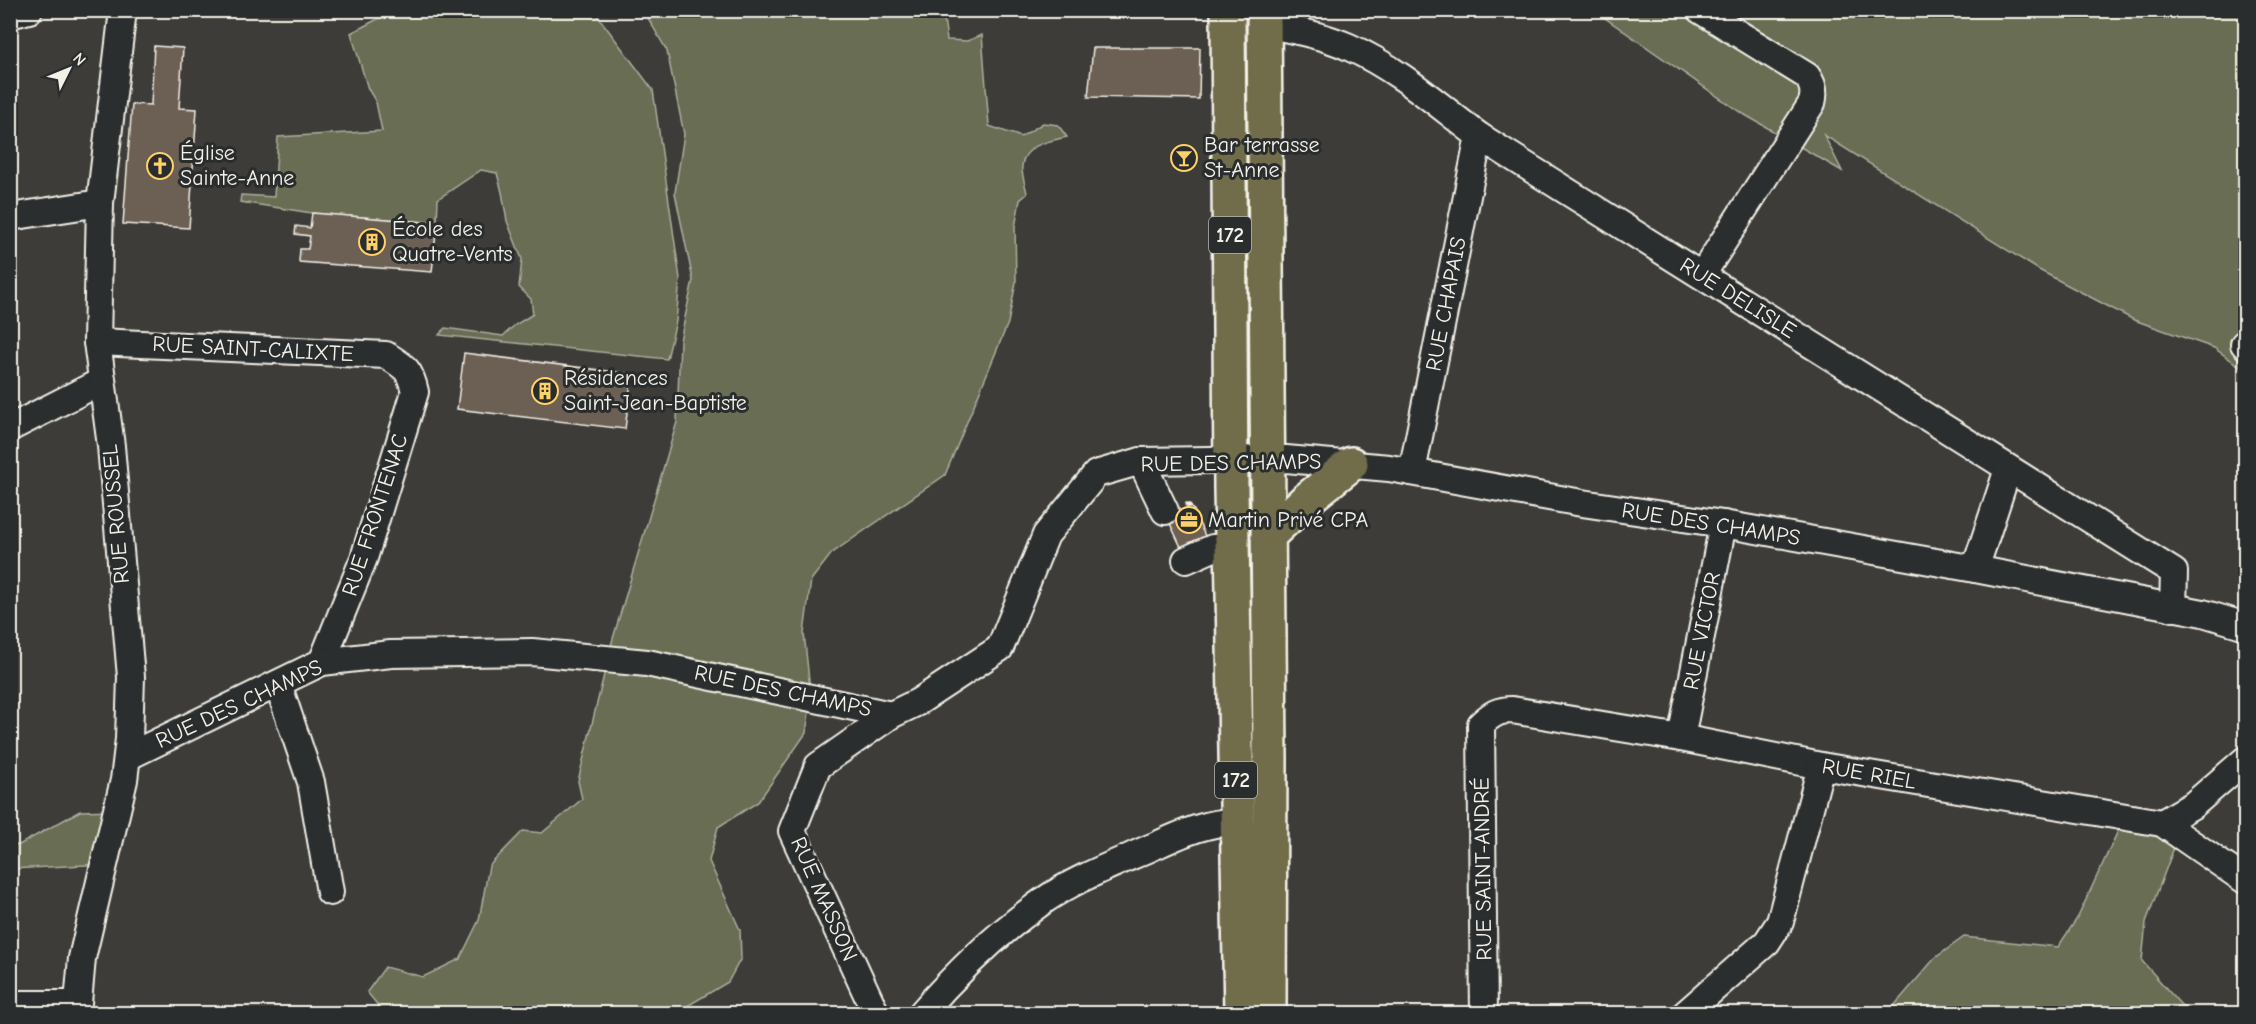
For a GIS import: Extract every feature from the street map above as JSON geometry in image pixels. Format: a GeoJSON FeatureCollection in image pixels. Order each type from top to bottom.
{"type":"FeatureCollection","features":[{"type":"Feature","properties":{"kind":"main road","name":"172"},"geometry":{"type":"LineString","coordinates":[[1228,10],[1232,547],[1241,1014]]}},
{"type":"Feature","properties":{"kind":"main road","name":"172"},"geometry":{"type":"LineString","coordinates":[[1264,17],[1269,536],[1269,1014]]}},
{"type":"Feature","properties":{"kind":"main road"},"geometry":{"type":"LineString","coordinates":[[1269,536],[1306,500],[1351,464]]}},
{"type":"Feature","properties":{"kind":"street"},"geometry":{"type":"LineString","coordinates":[[10,15],[29,10]]}},
{"type":"Feature","properties":{"kind":"street"},"geometry":{"type":"LineString","coordinates":[[1700,10],[1807,76],[1814,96],[1812,103],[1702,275]]}},
{"type":"Feature","properties":{"kind":"street","name":"RUE ROUSSEL"},"geometry":{"type":"LineString","coordinates":[[77,1009],[82,958],[124,780],[131,677],[111,446],[97,342],[100,203],[117,11]]}},
{"type":"Feature","properties":{"kind":"street","name":"RUE DELISLE"},"geometry":{"type":"LineString","coordinates":[[1264,17],[1349,47],[1396,74],[1479,136],[2174,572],[2173,608]]}},
{"type":"Feature","properties":{"kind":"street","name":"RUE CHAPAIS"},"geometry":{"type":"LineString","coordinates":[[1412,472],[1479,136]]}},
{"type":"Feature","properties":{"kind":"street"},"geometry":{"type":"LineString","coordinates":[[10,217],[100,203]]}},
{"type":"Feature","properties":{"kind":"street","name":"RUE SAINT-CALIXTE"},"geometry":{"type":"LineString","coordinates":[[97,342],[386,355],[405,367]]}},
{"type":"Feature","properties":{"kind":"street","name":"RUE FRONTENAC"},"geometry":{"type":"LineString","coordinates":[[322,662],[364,558],[416,392],[412,375],[405,367]]}},
{"type":"Feature","properties":{"kind":"street"},"geometry":{"type":"LineString","coordinates":[[10,428],[102,381]]}},
{"type":"Feature","properties":{"kind":"street","name":"RUE DES CHAMPS"},"geometry":{"type":"LineString","coordinates":[[127,757],[322,662],[391,654],[531,652],[615,660],[676,668],[891,715],[918,702],[1000,648],[1046,535],[1096,474],[1141,461],[1267,459],[1351,464],[1412,472],[1975,569],[2203,613],[2246,626]]}},
{"type":"Feature","properties":{"kind":"street"},"geometry":{"type":"LineString","coordinates":[[1141,461],[1165,511]]}},
{"type":"Feature","properties":{"kind":"street"},"geometry":{"type":"LineString","coordinates":[[1975,569],[2008,469]]}},
{"type":"Feature","properties":{"kind":"street","name":"RUE VICTOR"},"geometry":{"type":"LineString","coordinates":[[1681,738],[1723,525]]}},
{"type":"Feature","properties":{"kind":"street"},"geometry":{"type":"LineString","coordinates":[[1186,560],[1213,548],[1232,547]]}},
{"type":"Feature","properties":{"kind":"street"},"geometry":{"type":"LineString","coordinates":[[278,684],[311,782],[330,892]]}},
{"type":"Feature","properties":{"kind":"street","name":"RUE RIEL"},"geometry":{"type":"LineString","coordinates":[[1481,724],[1500,710],[1512,710],[1681,738],[1821,766],[2162,823],[2246,881]]}},
{"type":"Feature","properties":{"kind":"street","name":"RUE MASSON"},"geometry":{"type":"LineString","coordinates":[[876,1014],[792,831],[818,766],[891,715]]}},
{"type":"Feature","properties":{"kind":"street","name":"RUE SAINT-ANDRÉ"},"geometry":{"type":"LineString","coordinates":[[1481,724],[1484,1014]]}},
{"type":"Feature","properties":{"kind":"street"},"geometry":{"type":"LineString","coordinates":[[2162,823],[2193,805],[2246,759]]}},
{"type":"Feature","properties":{"kind":"street"},"geometry":{"type":"LineString","coordinates":[[1685,1014],[1767,942],[1780,922],[1821,766]]}},
{"type":"Feature","properties":{"kind":"street"},"geometry":{"type":"LineString","coordinates":[[921,1014],[939,993],[1002,932],[1044,900],[1103,868],[1181,835],[1216,824],[1237,822]]}},
{"type":"Feature","properties":{"kind":"street"},"geometry":{"type":"LineString","coordinates":[[10,1004],[77,1009]]}},
{"type":"Feature","properties":{"kind":"green space"},"geometry":{"type":"Polygon","coordinates":[[[393,11],[594,11],[653,90],[680,279],[676,321],[667,359],[439,335],[445,328],[503,336],[533,314],[531,299],[519,287],[522,259],[507,221],[497,173],[481,170],[438,199],[437,223],[312,213],[240,202],[241,195],[274,197],[278,137],[382,131],[376,102],[368,89],[351,33],[393,11]]]}},
{"type":"Feature","properties":{"kind":"green space"},"geometry":{"type":"Polygon","coordinates":[[[644,11],[943,11],[947,40],[967,41],[982,35],[989,126],[1021,137],[1043,123],[1058,125],[1067,137],[1033,148],[1024,159],[1022,169],[1027,194],[1020,200],[1015,227],[1016,282],[1008,323],[945,475],[832,553],[811,580],[804,633],[811,699],[806,733],[758,802],[718,827],[709,861],[740,930],[741,958],[728,982],[674,1014],[384,1013],[367,992],[385,967],[423,977],[460,959],[479,920],[489,866],[523,831],[542,833],[582,799],[578,781],[612,642],[677,422],[680,341],[693,280],[675,193],[684,134],[667,51],[644,11]]]}},
{"type":"Feature","properties":{"kind":"green space"},"geometry":{"type":"Polygon","coordinates":[[[1595,11],[2245,11],[2245,370],[2214,348],[2134,320],[2039,270],[1824,135],[1842,171],[1740,112],[1595,11]]]}},
{"type":"Feature","properties":{"kind":"green space"},"geometry":{"type":"Polygon","coordinates":[[[114,810],[104,864],[11,869],[11,845],[19,845],[80,811],[114,810]]]}},
{"type":"Feature","properties":{"kind":"green space"},"geometry":{"type":"Polygon","coordinates":[[[2124,818],[2178,837],[2146,922],[2142,961],[2181,1005],[2197,1013],[1887,1014],[1935,958],[1964,937],[2058,947],[2078,917],[2124,818]]]}},
{"type":"Feature","properties":{"kind":"building","name":"Église Sainte-Anne"},"geometry":{"type":"Polygon","coordinates":[[[154,46],[183,48],[179,108],[197,109],[189,228],[123,224],[132,104],[151,105],[154,46]]]}},
{"type":"Feature","properties":{"kind":"building"},"geometry":{"type":"Polygon","coordinates":[[[1093,48],[1200,48],[1199,99],[1088,97],[1093,48]]]}},
{"type":"Feature","properties":{"kind":"building","name":"École des Quatre-Vents"},"geometry":{"type":"Polygon","coordinates":[[[312,213],[437,223],[432,272],[299,262],[300,249],[308,249],[310,236],[295,234],[296,226],[310,228],[312,213]]]}},
{"type":"Feature","properties":{"kind":"building","name":"Résidences Saint-Jean-Baptiste"},"geometry":{"type":"Polygon","coordinates":[[[464,353],[632,374],[625,429],[457,409],[464,353]]]}},
{"type":"Feature","properties":{"kind":"building"},"geometry":{"type":"Polygon","coordinates":[[[1191,506],[1206,538],[1182,549],[1167,517],[1191,506]]]}},
{"type":"Feature","properties":{"kind":"place","name":"Bar terrasse St-Anne"},"geometry":{"type":"Point","coordinates":[1184,158]}},
{"type":"Feature","properties":{"kind":"place","name":"Église Sainte-Anne"},"geometry":{"type":"Point","coordinates":[160,166]}},
{"type":"Feature","properties":{"kind":"place","name":"École des Quatre-Vents"},"geometry":{"type":"Point","coordinates":[372,242]}},
{"type":"Feature","properties":{"kind":"place","name":"Résidences Saint-Jean-Baptiste"},"geometry":{"type":"Point","coordinates":[545,391]}},
{"type":"Feature","properties":{"kind":"place","name":"Martin Privé CPA"},"geometry":{"type":"Point","coordinates":[1189,520]}}]}
